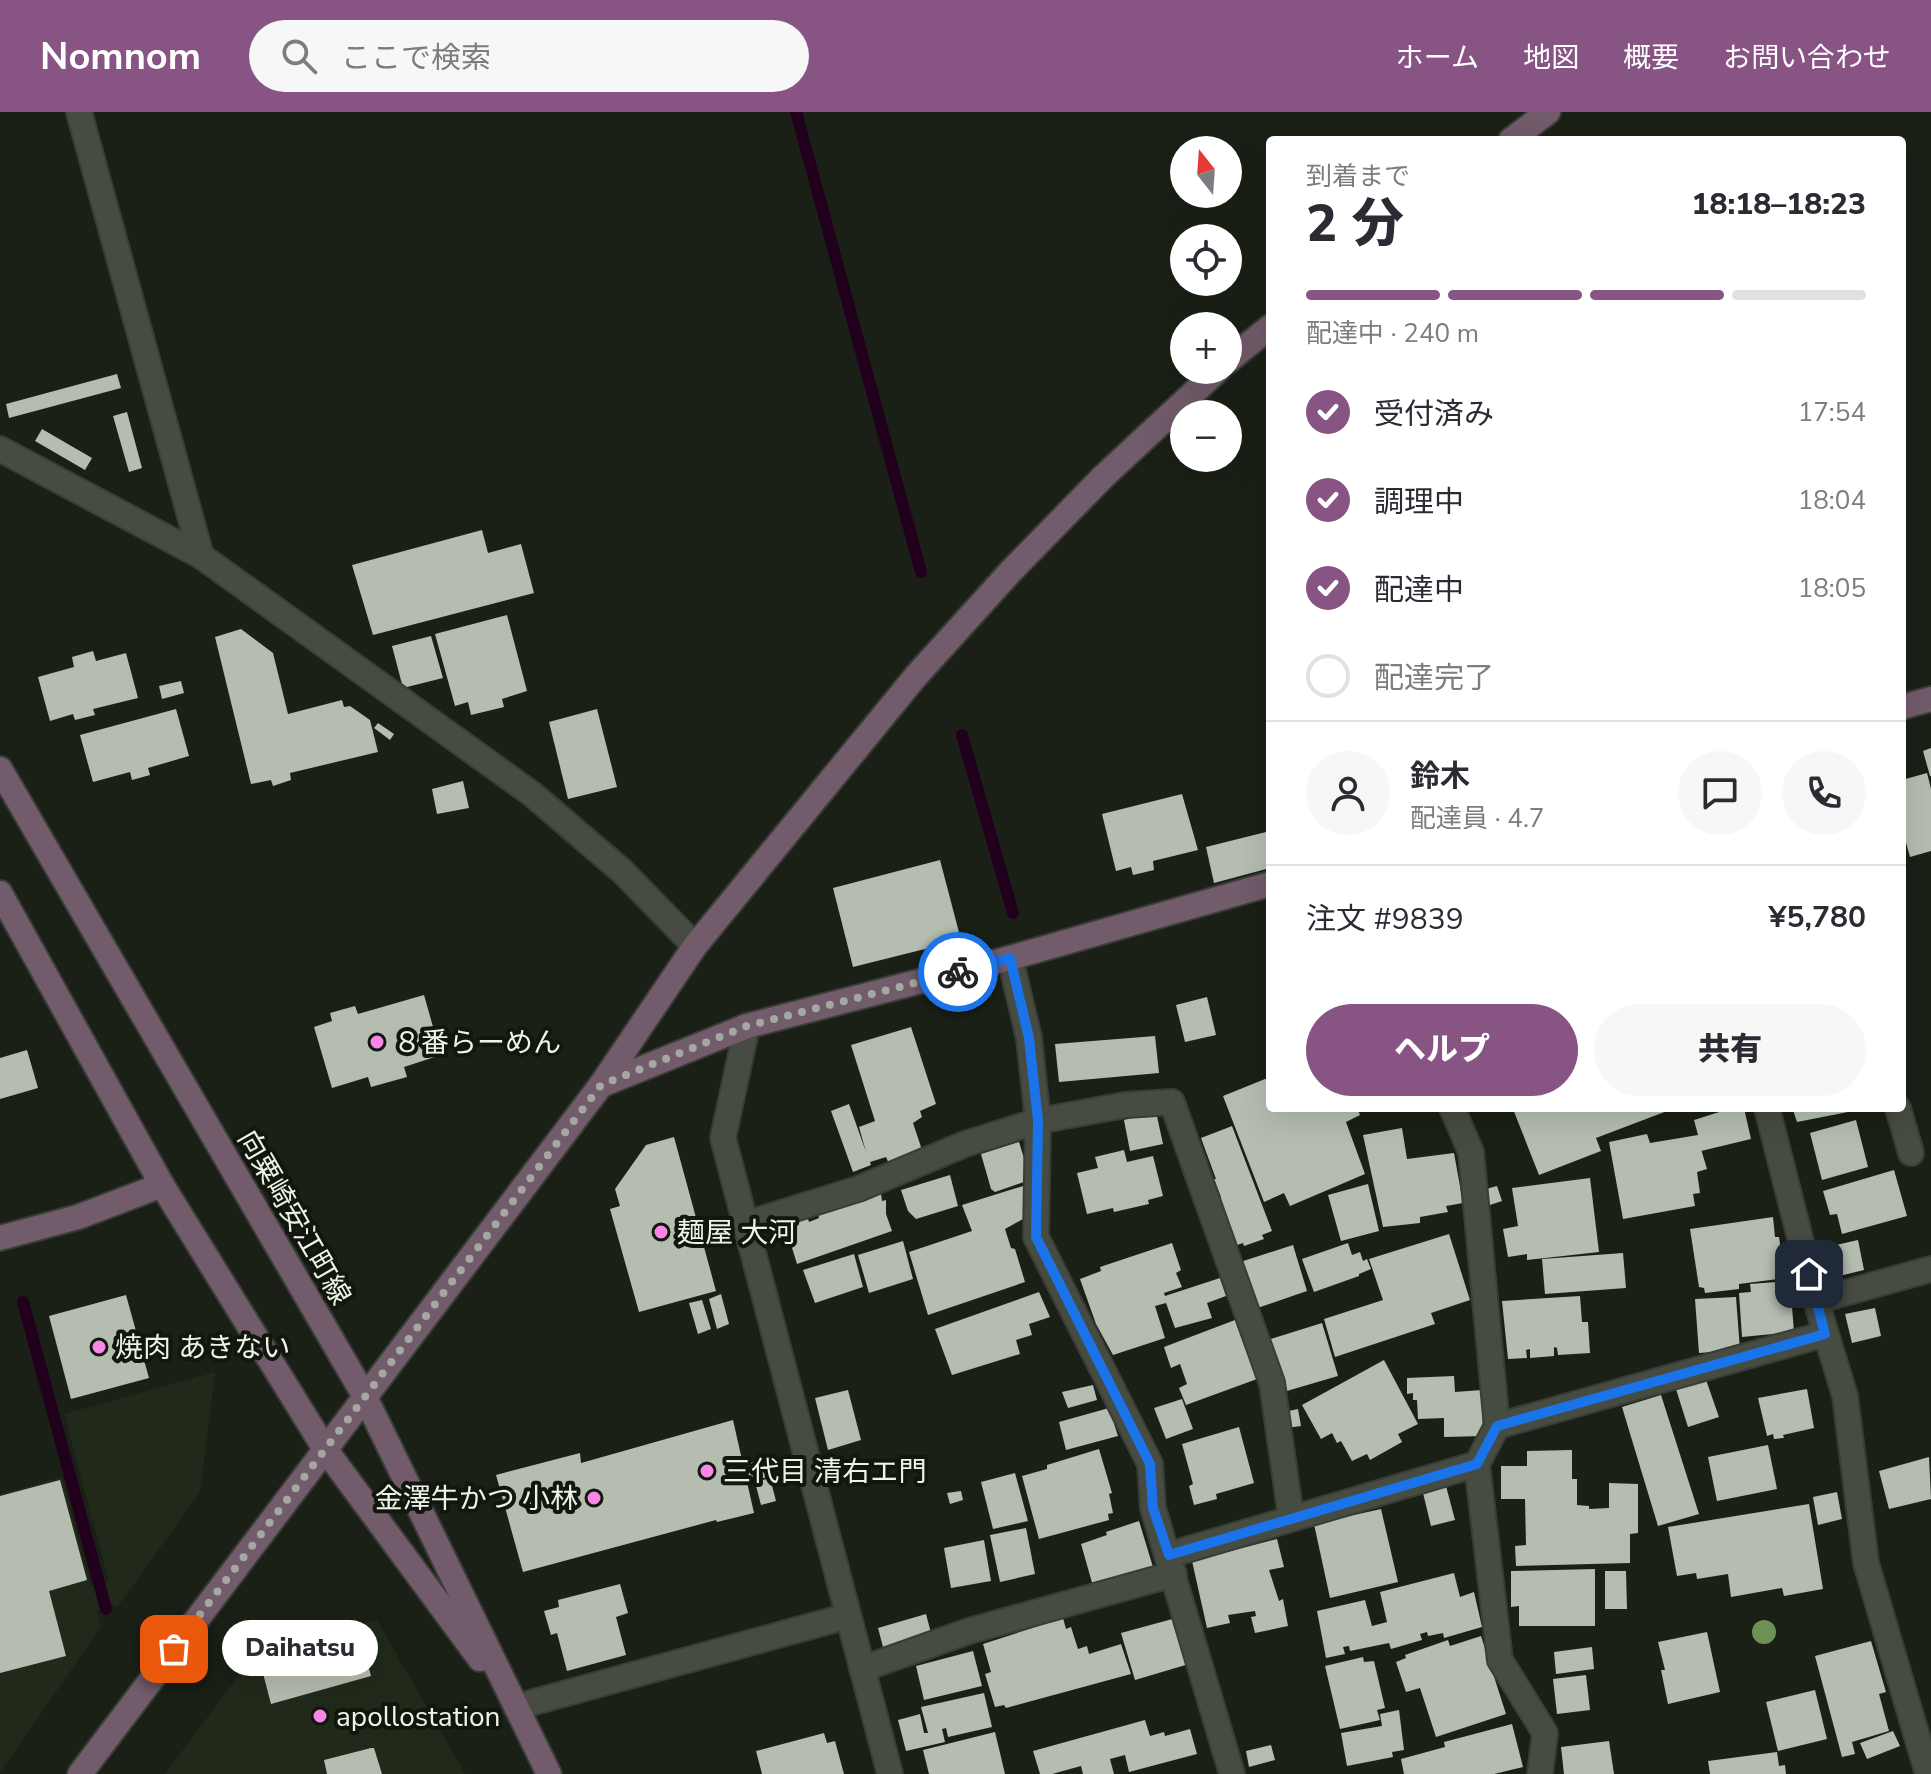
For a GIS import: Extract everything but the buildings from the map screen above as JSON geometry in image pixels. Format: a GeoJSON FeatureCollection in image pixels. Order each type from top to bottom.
{"type":"FeatureCollection","features":[{"type":"Feature","properties":{"kind":"street"},"geometry":{"type":"LineString","coordinates":[[79,112],[201,556]]}},
{"type":"Feature","properties":{"kind":"street"},"geometry":{"type":"LineString","coordinates":[[1516,136],[1548,112]]}},
{"type":"Feature","properties":{"kind":"street"},"geometry":{"type":"LineString","coordinates":[[1242,350],[1266,330]]}},
{"type":"Feature","properties":{"kind":"street"},"geometry":{"type":"LineString","coordinates":[[80,1774],[601,1085],[695,946],[916,676],[1000,583],[1103,477],[1203,384]]}},
{"type":"Feature","properties":{"kind":"street"},"geometry":{"type":"LineString","coordinates":[[0,449],[201,556],[532,794],[623,872],[695,946]]}},
{"type":"Feature","properties":{"kind":"street"},"geometry":{"type":"LineString","coordinates":[[1906,706],[1931,699]]}},
{"type":"Feature","properties":{"kind":"street","name":"向粟崎安江町線"},"geometry":{"type":"LineString","coordinates":[[0,769],[364,1395],[549,1774]]}},
{"type":"Feature","properties":{"kind":"street"},"geometry":{"type":"LineString","coordinates":[[601,1085],[747,1026],[1010,958],[1266,885]]}},
{"type":"Feature","properties":{"kind":"street","name":"向粟崎安江町線"},"geometry":{"type":"LineString","coordinates":[[0,893],[162,1185],[325,1449],[516,1707]]}},
{"type":"Feature","properties":{"kind":"street"},"geometry":{"type":"LineString","coordinates":[[1010,958],[1029,1038],[1038,1121],[1036,1237],[1150,1464],[1153,1508],[1232,1774]]}},
{"type":"Feature","properties":{"kind":"street"},"geometry":{"type":"LineString","coordinates":[[747,1026],[723,1138],[890,1774]]}},
{"type":"Feature","properties":{"kind":"street"},"geometry":{"type":"LineString","coordinates":[[746,1224],[858,1189],[965,1144],[1038,1121],[1125,1105],[1172,1102],[1272,1383],[1291,1517]]}},
{"type":"Feature","properties":{"kind":"street"},"geometry":{"type":"LineString","coordinates":[[1454,1112],[1471,1152],[1497,1426],[1477,1464],[1500,1660],[1545,1733],[1540,1774]]}},
{"type":"Feature","properties":{"kind":"street"},"geometry":{"type":"LineString","coordinates":[[1768,1112],[1816,1301],[1845,1396],[1866,1563],[1928,1774]]}},
{"type":"Feature","properties":{"kind":"street"},"geometry":{"type":"LineString","coordinates":[[1899,1112],[1911,1153]]}},
{"type":"Feature","properties":{"kind":"street"},"geometry":{"type":"LineString","coordinates":[[0,1238],[78,1217],[162,1185]]}},
{"type":"Feature","properties":{"kind":"street"},"geometry":{"type":"LineString","coordinates":[[1816,1301],[1931,1269]]}},
{"type":"Feature","properties":{"kind":"street"},"geometry":{"type":"LineString","coordinates":[[1497,1426],[1825,1334]]}},
{"type":"Feature","properties":{"kind":"street"},"geometry":{"type":"LineString","coordinates":[[862,1669],[1172,1565],[1291,1517],[1477,1464]]}},
{"type":"Feature","properties":{"kind":"street"},"geometry":{"type":"LineString","coordinates":[[516,1707],[848,1616]]}},
{"type":"Feature","properties":{"kind":"shaded area"},"geometry":{"type":"Polygon","coordinates":[[[215,1372],[200,1492],[116,1609],[115,1605],[97,1610],[101,1627],[0,1772],[0,1494],[62,1477],[91,1586],[109,1582],[64,1414],[215,1372]]]}},
{"type":"Feature","properties":{"kind":"shaded area","name":"apollostation"},"geometry":{"type":"Polygon","coordinates":[[[377,1620],[465,1774],[165,1774],[257,1651],[377,1620]]]}},
{"type":"Feature","properties":{"kind":"waterway"},"geometry":{"type":"LineString","coordinates":[[796,112],[921,572]]}},
{"type":"Feature","properties":{"kind":"waterway"},"geometry":{"type":"LineString","coordinates":[[962,735],[1013,913]]}},
{"type":"Feature","properties":{"kind":"waterway"},"geometry":{"type":"LineString","coordinates":[[23,1302],[106,1609]]}},
{"type":"Feature","properties":{"kind":"way so far"},"geometry":{"type":"LineString","coordinates":[[174,1649],[601,1085],[747,1026],[958,972]]}},
{"type":"Feature","properties":{"kind":"place","name":"８番らーめん"},"geometry":{"type":"Point","coordinates":[377,1042]}},
{"type":"Feature","properties":{"kind":"place","name":"麺屋 大河"},"geometry":{"type":"Point","coordinates":[661,1232]}},
{"type":"Feature","properties":{"kind":"place","name":"焼肉 あきない"},"geometry":{"type":"Point","coordinates":[99,1347]}},
{"type":"Feature","properties":{"kind":"place","name":"三代目 清右エ門"},"geometry":{"type":"Point","coordinates":[707,1471]}},
{"type":"Feature","properties":{"kind":"place","name":"金澤牛かつ 小林"},"geometry":{"type":"Point","coordinates":[594,1498]}},
{"type":"Feature","properties":{"kind":"place","name":"Daihatsu"},"geometry":{"type":"Point","coordinates":[174,1649]}},
{"type":"Feature","properties":{"kind":"place","name":"apollostation"},"geometry":{"type":"Point","coordinates":[320,1716]}},
{"type":"Feature","properties":{"kind":"route"},"geometry":{"type":"LineString","coordinates":[[958,972],[1010,958],[1029,1038],[1038,1121],[1036,1237],[1150,1464],[1153,1508],[1169,1555],[1477,1464],[1497,1426],[1825,1334],[1809,1274]]}}]}
